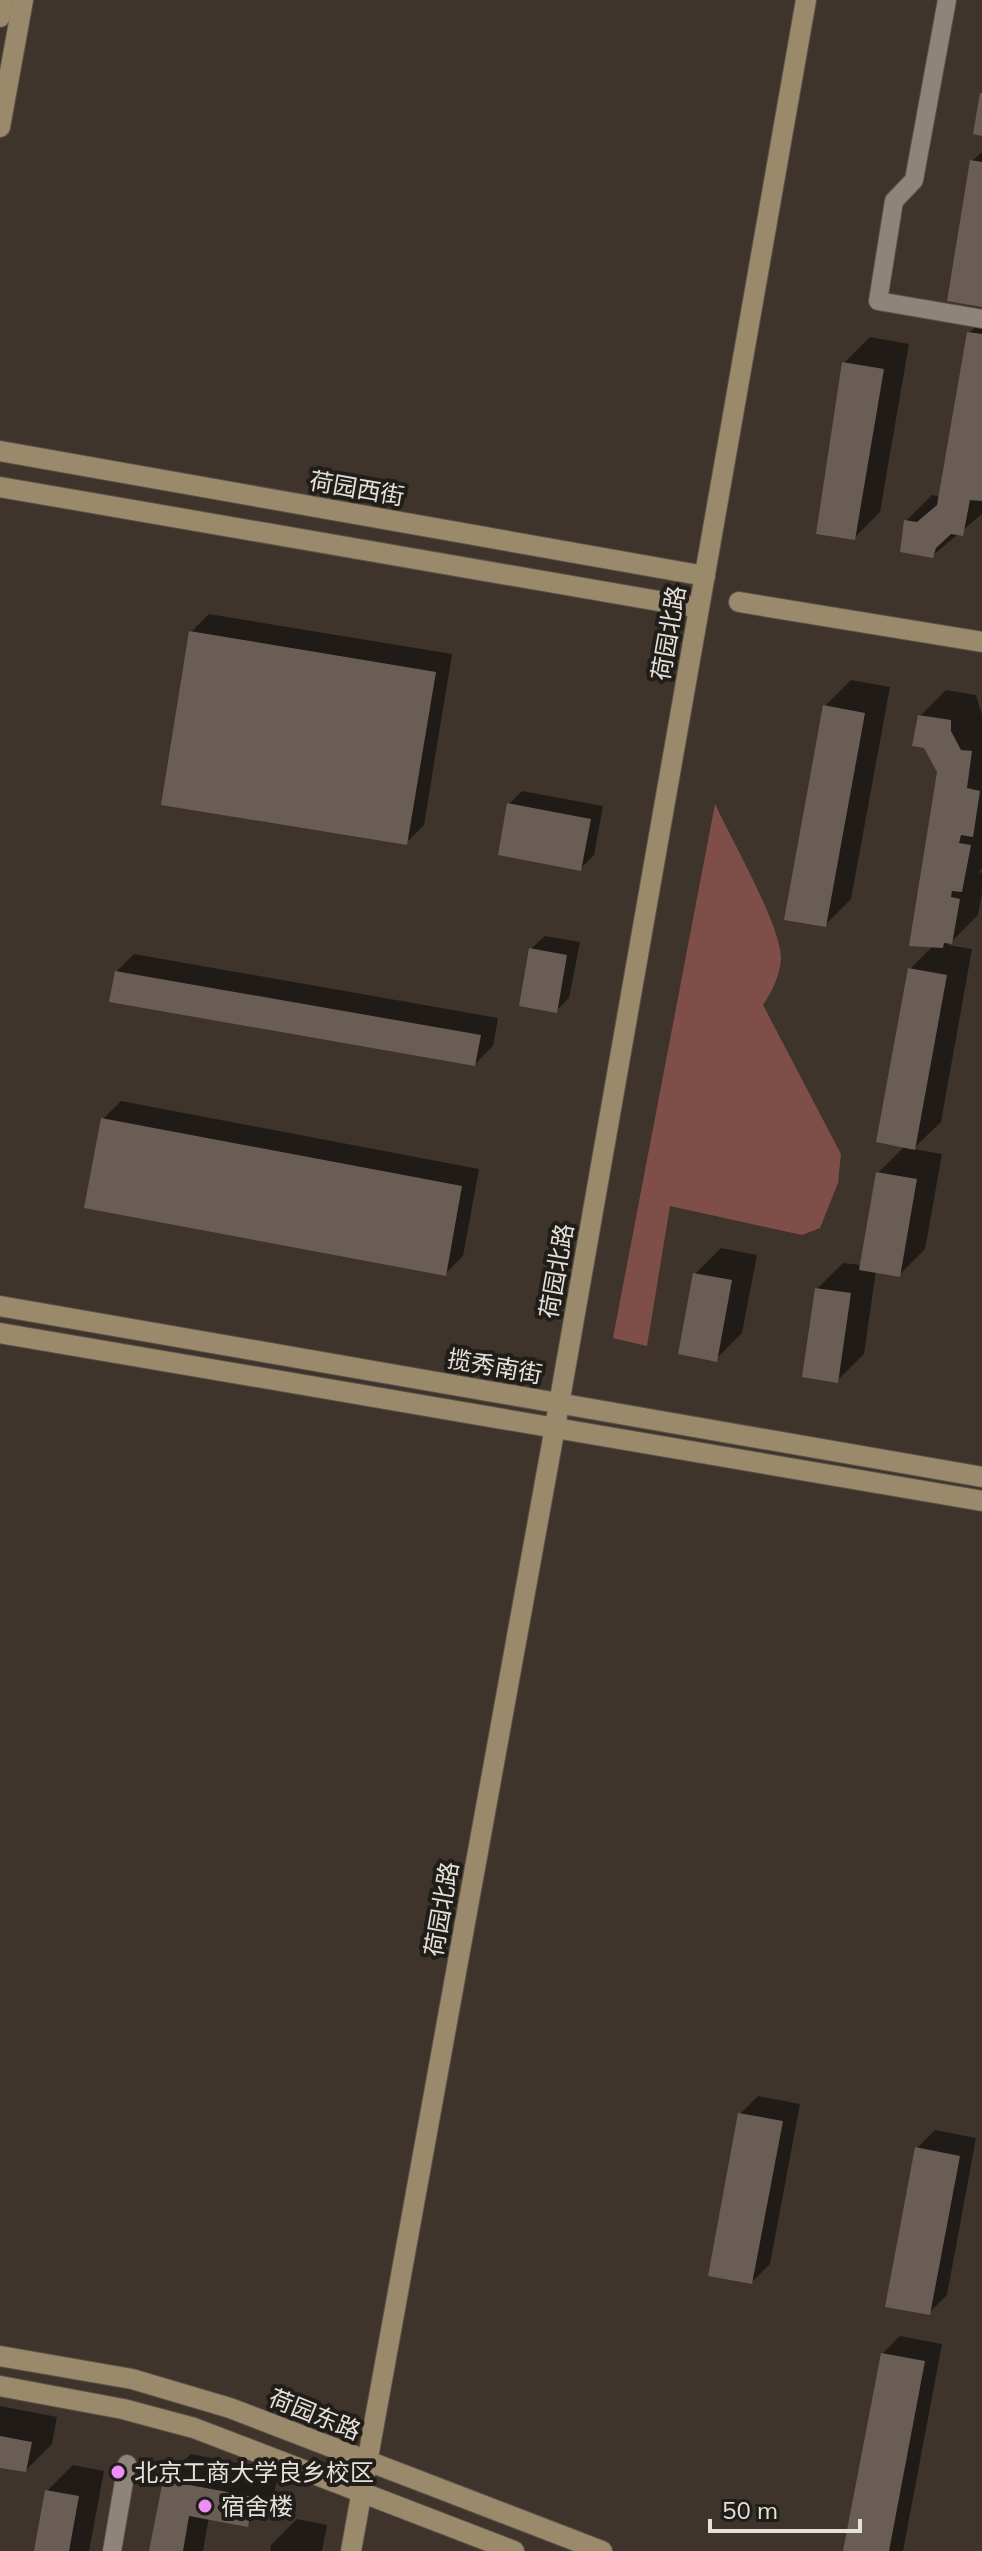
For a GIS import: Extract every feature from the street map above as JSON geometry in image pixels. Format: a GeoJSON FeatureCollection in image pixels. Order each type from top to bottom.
{"type":"FeatureCollection","features":[{"type":"Feature","properties":{"kind":"street"},"geometry":{"type":"LineString","coordinates":[[0,17],[3,0]]}},
{"type":"Feature","properties":{"kind":"street"},"geometry":{"type":"LineString","coordinates":[[0,127],[23,0]]}},
{"type":"Feature","properties":{"kind":"street","name":"荷园北路"},"geometry":{"type":"LineString","coordinates":[[351,2551],[555,1427],[806,0]]}},
{"type":"Feature","properties":{"kind":"street"},"geometry":{"type":"LineString","coordinates":[[947,0],[914,180],[894,201],[878,301],[982,319]]}},
{"type":"Feature","properties":{"kind":"street","name":"荷园西街"},"geometry":{"type":"LineString","coordinates":[[0,451],[705,576]]}},
{"type":"Feature","properties":{"kind":"street"},"geometry":{"type":"LineString","coordinates":[[0,487],[699,608]]}},
{"type":"Feature","properties":{"kind":"street"},"geometry":{"type":"LineString","coordinates":[[739,602],[982,642]]}},
{"type":"Feature","properties":{"kind":"street","name":"揽秀南街"},"geometry":{"type":"LineString","coordinates":[[0,1306],[982,1477]]}},
{"type":"Feature","properties":{"kind":"street","name":"揽秀南街"},"geometry":{"type":"LineString","coordinates":[[0,1333],[982,1501]]}},
{"type":"Feature","properties":{"kind":"street","name":"荷园东路"},"geometry":{"type":"LineString","coordinates":[[0,2356],[146,2383],[230,2408],[602,2551]]}},
{"type":"Feature","properties":{"kind":"street"},"geometry":{"type":"LineString","coordinates":[[0,2386],[123,2409],[194,2428],[514,2551]]}},
{"type":"Feature","properties":{"kind":"street"},"geometry":{"type":"LineString","coordinates":[[112,2551],[127,2464]]}},
{"type":"Feature","properties":{"kind":"shaded area"},"geometry":{"type":"Polygon","coordinates":[[[715,804],[773,926],[781,959],[775,983],[763,1005],[841,1154],[838,1183],[820,1228],[802,1235],[670,1206],[647,1346],[613,1338],[715,804]]]}},
{"type":"Feature","properties":{"kind":"building"},"geometry":{"type":"Polygon","coordinates":[[[982,93],[982,136],[973,134],[982,93]]]}},
{"type":"Feature","properties":{"kind":"building"},"geometry":{"type":"Polygon","coordinates":[[[970,160],[982,162],[982,307],[947,301],[970,160]]]}},
{"type":"Feature","properties":{"kind":"building"},"geometry":{"type":"Polygon","coordinates":[[[967,332],[982,334],[982,501],[970,500],[963,536],[951,534],[936,548],[933,558],[900,552],[904,520],[917,522],[937,505],[967,332]]]}},
{"type":"Feature","properties":{"kind":"building"},"geometry":{"type":"Polygon","coordinates":[[[842,362],[884,369],[855,540],[816,534],[842,362]]]}},
{"type":"Feature","properties":{"kind":"building"},"geometry":{"type":"Polygon","coordinates":[[[189,631],[436,672],[407,845],[161,805],[189,631]]]}},
{"type":"Feature","properties":{"kind":"building"},"geometry":{"type":"Polygon","coordinates":[[[823,705],[865,713],[826,927],[784,920],[823,705]]]}},
{"type":"Feature","properties":{"kind":"building"},"geometry":{"type":"Polygon","coordinates":[[[918,715],[951,720],[951,731],[961,750],[972,751],[967,788],[980,791],[973,837],[961,835],[959,843],[971,845],[962,892],[952,891],[951,897],[960,899],[952,944],[944,943],[943,948],[909,946],[937,772],[924,748],[912,746],[918,715]]]}},
{"type":"Feature","properties":{"kind":"building"},"geometry":{"type":"Polygon","coordinates":[[[507,803],[591,819],[581,871],[498,855],[507,803]]]}},
{"type":"Feature","properties":{"kind":"building"},"geometry":{"type":"Polygon","coordinates":[[[529,948],[567,955],[557,1013],[519,1006],[529,948]]]}},
{"type":"Feature","properties":{"kind":"building"},"geometry":{"type":"Polygon","coordinates":[[[908,968],[947,975],[915,1150],[876,1142],[908,968]]]}},
{"type":"Feature","properties":{"kind":"building"},"geometry":{"type":"Polygon","coordinates":[[[115,971],[481,1035],[475,1066],[109,1002],[115,971]]]}},
{"type":"Feature","properties":{"kind":"building"},"geometry":{"type":"Polygon","coordinates":[[[101,1118],[462,1186],[446,1276],[84,1208],[101,1118]]]}},
{"type":"Feature","properties":{"kind":"building"},"geometry":{"type":"Polygon","coordinates":[[[876,1172],[917,1179],[900,1277],[859,1270],[876,1172]]]}},
{"type":"Feature","properties":{"kind":"building"},"geometry":{"type":"Polygon","coordinates":[[[693,1273],[732,1280],[717,1362],[678,1354],[693,1273]]]}},
{"type":"Feature","properties":{"kind":"building"},"geometry":{"type":"Polygon","coordinates":[[[815,1288],[851,1293],[838,1383],[802,1377],[815,1288]]]}},
{"type":"Feature","properties":{"kind":"building"},"geometry":{"type":"Polygon","coordinates":[[[738,2113],[783,2121],[752,2284],[708,2276],[738,2113]]]}},
{"type":"Feature","properties":{"kind":"building"},"geometry":{"type":"Polygon","coordinates":[[[915,2147],[960,2156],[930,2315],[885,2307],[915,2147]]]}},
{"type":"Feature","properties":{"kind":"building"},"geometry":{"type":"Polygon","coordinates":[[[881,2353],[925,2361],[889,2551],[843,2551],[881,2353]]]}},
{"type":"Feature","properties":{"kind":"building"},"geometry":{"type":"Polygon","coordinates":[[[0,2436],[32,2442],[26,2472],[0,2468],[0,2436]]]}},
{"type":"Feature","properties":{"kind":"building","name":"宿舍楼"},"geometry":{"type":"Polygon","coordinates":[[[163,2480],[254,2497],[248,2527],[189,2516],[183,2551],[149,2551],[163,2480]]]}},
{"type":"Feature","properties":{"kind":"building"},"geometry":{"type":"Polygon","coordinates":[[[45,2490],[79,2496],[69,2551],[34,2551],[45,2490]]]}},
{"type":"Feature","properties":{"kind":"place","name":"北京工商大学良乡校区"},"geometry":{"type":"Point","coordinates":[118,2472]}},
{"type":"Feature","properties":{"kind":"place","name":"宿舍楼"},"geometry":{"type":"Point","coordinates":[205,2506]}}]}
